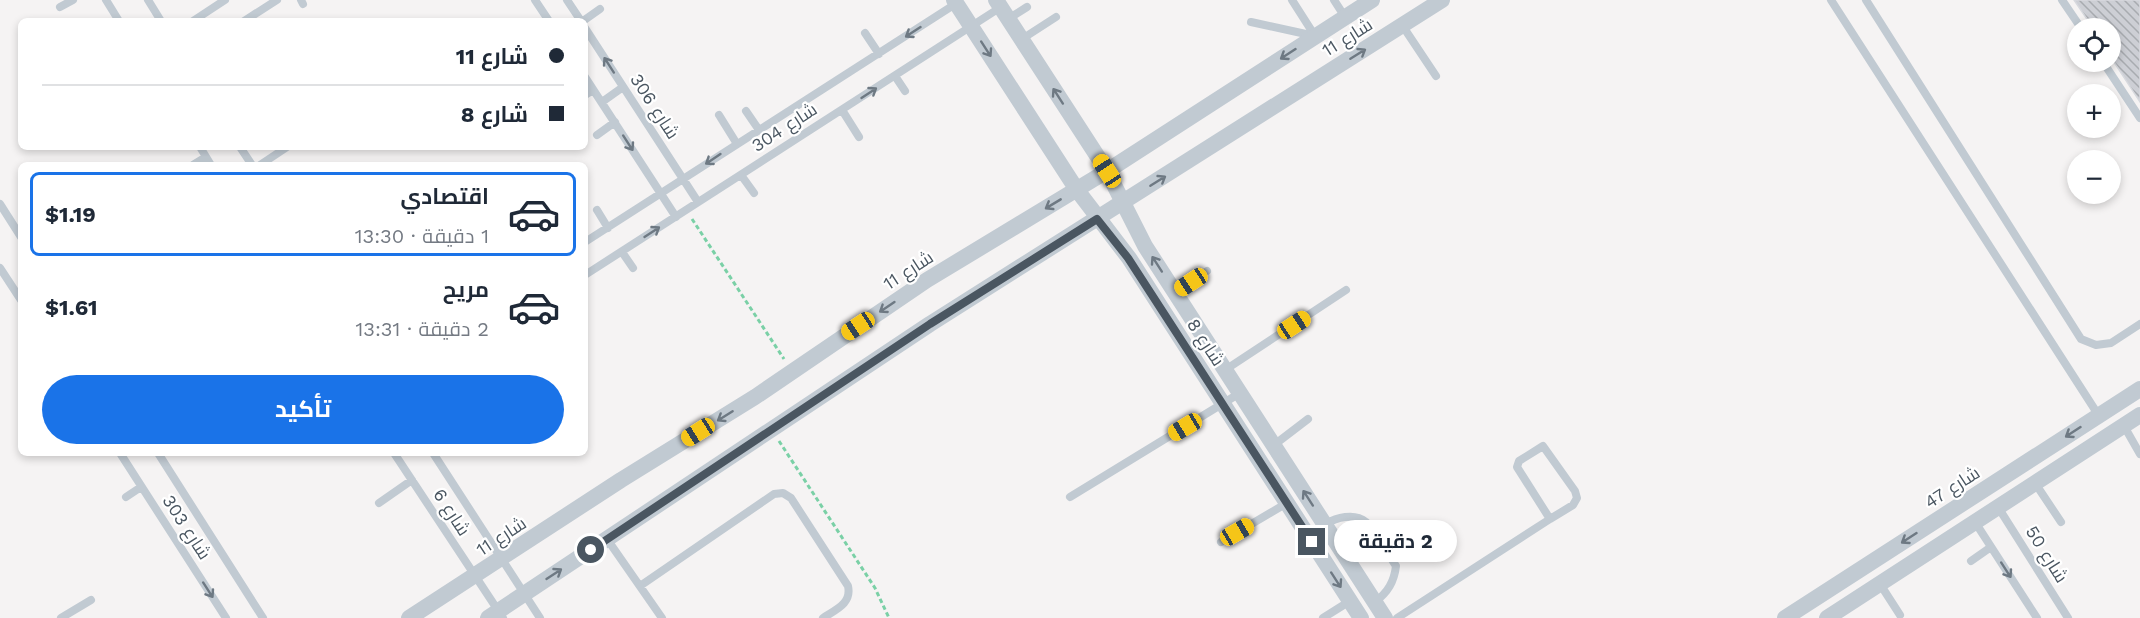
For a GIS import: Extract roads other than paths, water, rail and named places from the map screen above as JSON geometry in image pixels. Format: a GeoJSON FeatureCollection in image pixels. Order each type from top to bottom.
{"type":"FeatureCollection","features":[{"type":"Feature","properties":{"kind":"street","name":"شارع 11"},"geometry":{"type":"LineString","coordinates":[[409,618],[792,371],[927,280],[1077,190],[1372,0]]}},
{"type":"Feature","properties":{"kind":"street","name":"شارع 11"},"geometry":{"type":"LineString","coordinates":[[497,616],[524,594],[930,324],[1442,0]]}},
{"type":"Feature","properties":{"kind":"street","name":"شارع 8"},"geometry":{"type":"LineString","coordinates":[[958,1],[971,27],[1077,190],[1128,258],[1361,618]]}},
{"type":"Feature","properties":{"kind":"street","name":"شارع 8"},"geometry":{"type":"LineString","coordinates":[[1002,9],[1107,171],[1145,246],[1385,618]]}},
{"type":"Feature","properties":{"kind":"street","name":"شارع 47"},"geometry":{"type":"LineString","coordinates":[[1785,618],[2140,389]]}},
{"type":"Feature","properties":{"kind":"street"},"geometry":{"type":"LineString","coordinates":[[1827,618],[2140,415]]}},
{"type":"Feature","properties":{"kind":"lane"},"geometry":{"type":"LineString","coordinates":[[60,7],[73,0]]}},
{"type":"Feature","properties":{"kind":"lane"},"geometry":{"type":"LineString","coordinates":[[106,0],[117,18]]}},
{"type":"Feature","properties":{"kind":"lane"},"geometry":{"type":"LineString","coordinates":[[148,0],[159,18]]}},
{"type":"Feature","properties":{"kind":"lane"},"geometry":{"type":"LineString","coordinates":[[198,18],[225,0]]}},
{"type":"Feature","properties":{"kind":"lane"},"geometry":{"type":"LineString","coordinates":[[255,18],[277,0]]}},
{"type":"Feature","properties":{"kind":"lane"},"geometry":{"type":"LineString","coordinates":[[535,0],[547,18]]}},
{"type":"Feature","properties":{"kind":"lane"},"geometry":{"type":"LineString","coordinates":[[567,0],[580,18]]}},
{"type":"Feature","properties":{"kind":"lane"},"geometry":{"type":"LineString","coordinates":[[1292,0],[1316,36]]}},
{"type":"Feature","properties":{"kind":"lane"},"geometry":{"type":"LineString","coordinates":[[1334,0],[1345,17]]}},
{"type":"Feature","properties":{"kind":"lane"},"geometry":{"type":"LineString","coordinates":[[1831,0],[2099,416]]}},
{"type":"Feature","properties":{"kind":"lane"},"geometry":{"type":"LineString","coordinates":[[1866,0],[2081,339],[2096,345],[2111,343],[2140,324]]}},
{"type":"Feature","properties":{"kind":"lane"},"geometry":{"type":"LineString","coordinates":[[2062,0],[2074,18]]}},
{"type":"Feature","properties":{"kind":"lane","name":"شارع 304"},"geometry":{"type":"LineString","coordinates":[[588,240],[958,1]]}},
{"type":"Feature","properties":{"kind":"lane","name":"شارع 304"},"geometry":{"type":"LineString","coordinates":[[588,273],[971,27],[1002,9],[1027,7]]}},
{"type":"Feature","properties":{"kind":"lane"},"geometry":{"type":"LineString","coordinates":[[586,18],[600,9]]}},
{"type":"Feature","properties":{"kind":"lane"},"geometry":{"type":"LineString","coordinates":[[1022,39],[1056,17]]}},
{"type":"Feature","properties":{"kind":"lane"},"geometry":{"type":"LineString","coordinates":[[1251,22],[1316,36]]}},
{"type":"Feature","properties":{"kind":"lane"},"geometry":{"type":"LineString","coordinates":[[1402,25],[1436,76]]}},
{"type":"Feature","properties":{"kind":"lane","name":"شارع 306"},"geometry":{"type":"LineString","coordinates":[[588,33],[698,202]]}},
{"type":"Feature","properties":{"kind":"lane"},"geometry":{"type":"LineString","coordinates":[[865,33],[879,54]]}},
{"type":"Feature","properties":{"kind":"lane"},"geometry":{"type":"LineString","coordinates":[[2110,72],[2140,118]]}},
{"type":"Feature","properties":{"kind":"lane"},"geometry":{"type":"LineString","coordinates":[[895,76],[905,91]]}},
{"type":"Feature","properties":{"kind":"lane"},"geometry":{"type":"LineString","coordinates":[[588,82],[676,217]]}},
{"type":"Feature","properties":{"kind":"lane"},"geometry":{"type":"LineString","coordinates":[[602,102],[623,87]]}},
{"type":"Feature","properties":{"kind":"lane"},"geometry":{"type":"LineString","coordinates":[[588,93],[593,90]]}},
{"type":"Feature","properties":{"kind":"lane"},"geometry":{"type":"LineString","coordinates":[[842,110],[859,137]]}},
{"type":"Feature","properties":{"kind":"lane"},"geometry":{"type":"LineString","coordinates":[[746,111],[759,130]]}},
{"type":"Feature","properties":{"kind":"lane"},"geometry":{"type":"LineString","coordinates":[[719,116],[737,144]]}},
{"type":"Feature","properties":{"kind":"lane"},"geometry":{"type":"LineString","coordinates":[[597,135],[615,123]]}},
{"type":"Feature","properties":{"kind":"lane"},"geometry":{"type":"LineString","coordinates":[[264,162],[282,150]]}},
{"type":"Feature","properties":{"kind":"lane"},"geometry":{"type":"LineString","coordinates":[[741,175],[754,193]]}},
{"type":"Feature","properties":{"kind":"lane"},"geometry":{"type":"LineString","coordinates":[[0,204],[18,232]]}},
{"type":"Feature","properties":{"kind":"lane"},"geometry":{"type":"LineString","coordinates":[[597,210],[608,228]]}},
{"type":"Feature","properties":{"kind":"lane"},"geometry":{"type":"LineString","coordinates":[[621,252],[633,268]]}},
{"type":"Feature","properties":{"kind":"lane"},"geometry":{"type":"LineString","coordinates":[[0,268],[3,279],[18,296]]}},
{"type":"Feature","properties":{"kind":"lane"},"geometry":{"type":"LineString","coordinates":[[1175,292],[1207,271]]}},
{"type":"Feature","properties":{"kind":"lane"},"geometry":{"type":"LineString","coordinates":[[1225,370],[1346,290]]}},
{"type":"Feature","properties":{"kind":"lane"},"geometry":{"type":"LineString","coordinates":[[1070,497],[1240,393]]}},
{"type":"Feature","properties":{"kind":"lane"},"geometry":{"type":"LineString","coordinates":[[1274,445],[1308,419]]}},
{"type":"Feature","properties":{"kind":"lane"},"geometry":{"type":"LineString","coordinates":[[2124,426],[2140,454]]}},
{"type":"Feature","properties":{"kind":"lane"},"geometry":{"type":"LineString","coordinates":[[1397,618],[1573,505],[1577,498],[1575,491],[1543,446],[1519,461],[1517,467],[1550,519]]}},
{"type":"Feature","properties":{"kind":"lane","name":"شارع 303"},"geometry":{"type":"LineString","coordinates":[[122,456],[226,618]]}},
{"type":"Feature","properties":{"kind":"lane","name":"شارع 303"},"geometry":{"type":"LineString","coordinates":[[160,456],[263,618]]}},
{"type":"Feature","properties":{"kind":"lane","name":"شارع 6"},"geometry":{"type":"LineString","coordinates":[[396,456],[475,576],[497,616]]}},
{"type":"Feature","properties":{"kind":"lane","name":"شارع 6"},"geometry":{"type":"LineString","coordinates":[[435,456],[540,618]]}},
{"type":"Feature","properties":{"kind":"lane"},"geometry":{"type":"LineString","coordinates":[[379,503],[412,480]]}},
{"type":"Feature","properties":{"kind":"lane"},"geometry":{"type":"LineString","coordinates":[[2035,483],[2061,522]]}},
{"type":"Feature","properties":{"kind":"lane"},"geometry":{"type":"LineString","coordinates":[[126,497],[141,487]]}},
{"type":"Feature","properties":{"kind":"lane"},"geometry":{"type":"LineString","coordinates":[[640,586],[774,494],[783,493],[791,498],[848,586],[849,595],[845,603],[823,618]]}},
{"type":"Feature","properties":{"kind":"lane"},"geometry":{"type":"LineString","coordinates":[[1221,542],[1287,503]]}},
{"type":"Feature","properties":{"kind":"lane","name":"شارع 50"},"geometry":{"type":"LineString","coordinates":[[1998,507],[2068,618]]}},
{"type":"Feature","properties":{"kind":"lane"},"geometry":{"type":"LineString","coordinates":[[1325,524],[1345,517],[1356,517],[1366,521],[1396,566],[1390,587],[1375,602]]}},
{"type":"Feature","properties":{"kind":"lane"},"geometry":{"type":"LineString","coordinates":[[1975,522],[2037,618]]}},
{"type":"Feature","properties":{"kind":"lane"},"geometry":{"type":"LineString","coordinates":[[608,539],[662,618]]}},
{"type":"Feature","properties":{"kind":"lane"},"geometry":{"type":"LineString","coordinates":[[1971,561],[1991,547]]}},
{"type":"Feature","properties":{"kind":"lane"},"geometry":{"type":"LineString","coordinates":[[1880,584],[1900,615]]}},
{"type":"Feature","properties":{"kind":"lane"},"geometry":{"type":"LineString","coordinates":[[61,618],[91,600]]}},
{"type":"Feature","properties":{"kind":"lane"},"geometry":{"type":"LineString","coordinates":[[1323,618],[1350,601]]}}]}
